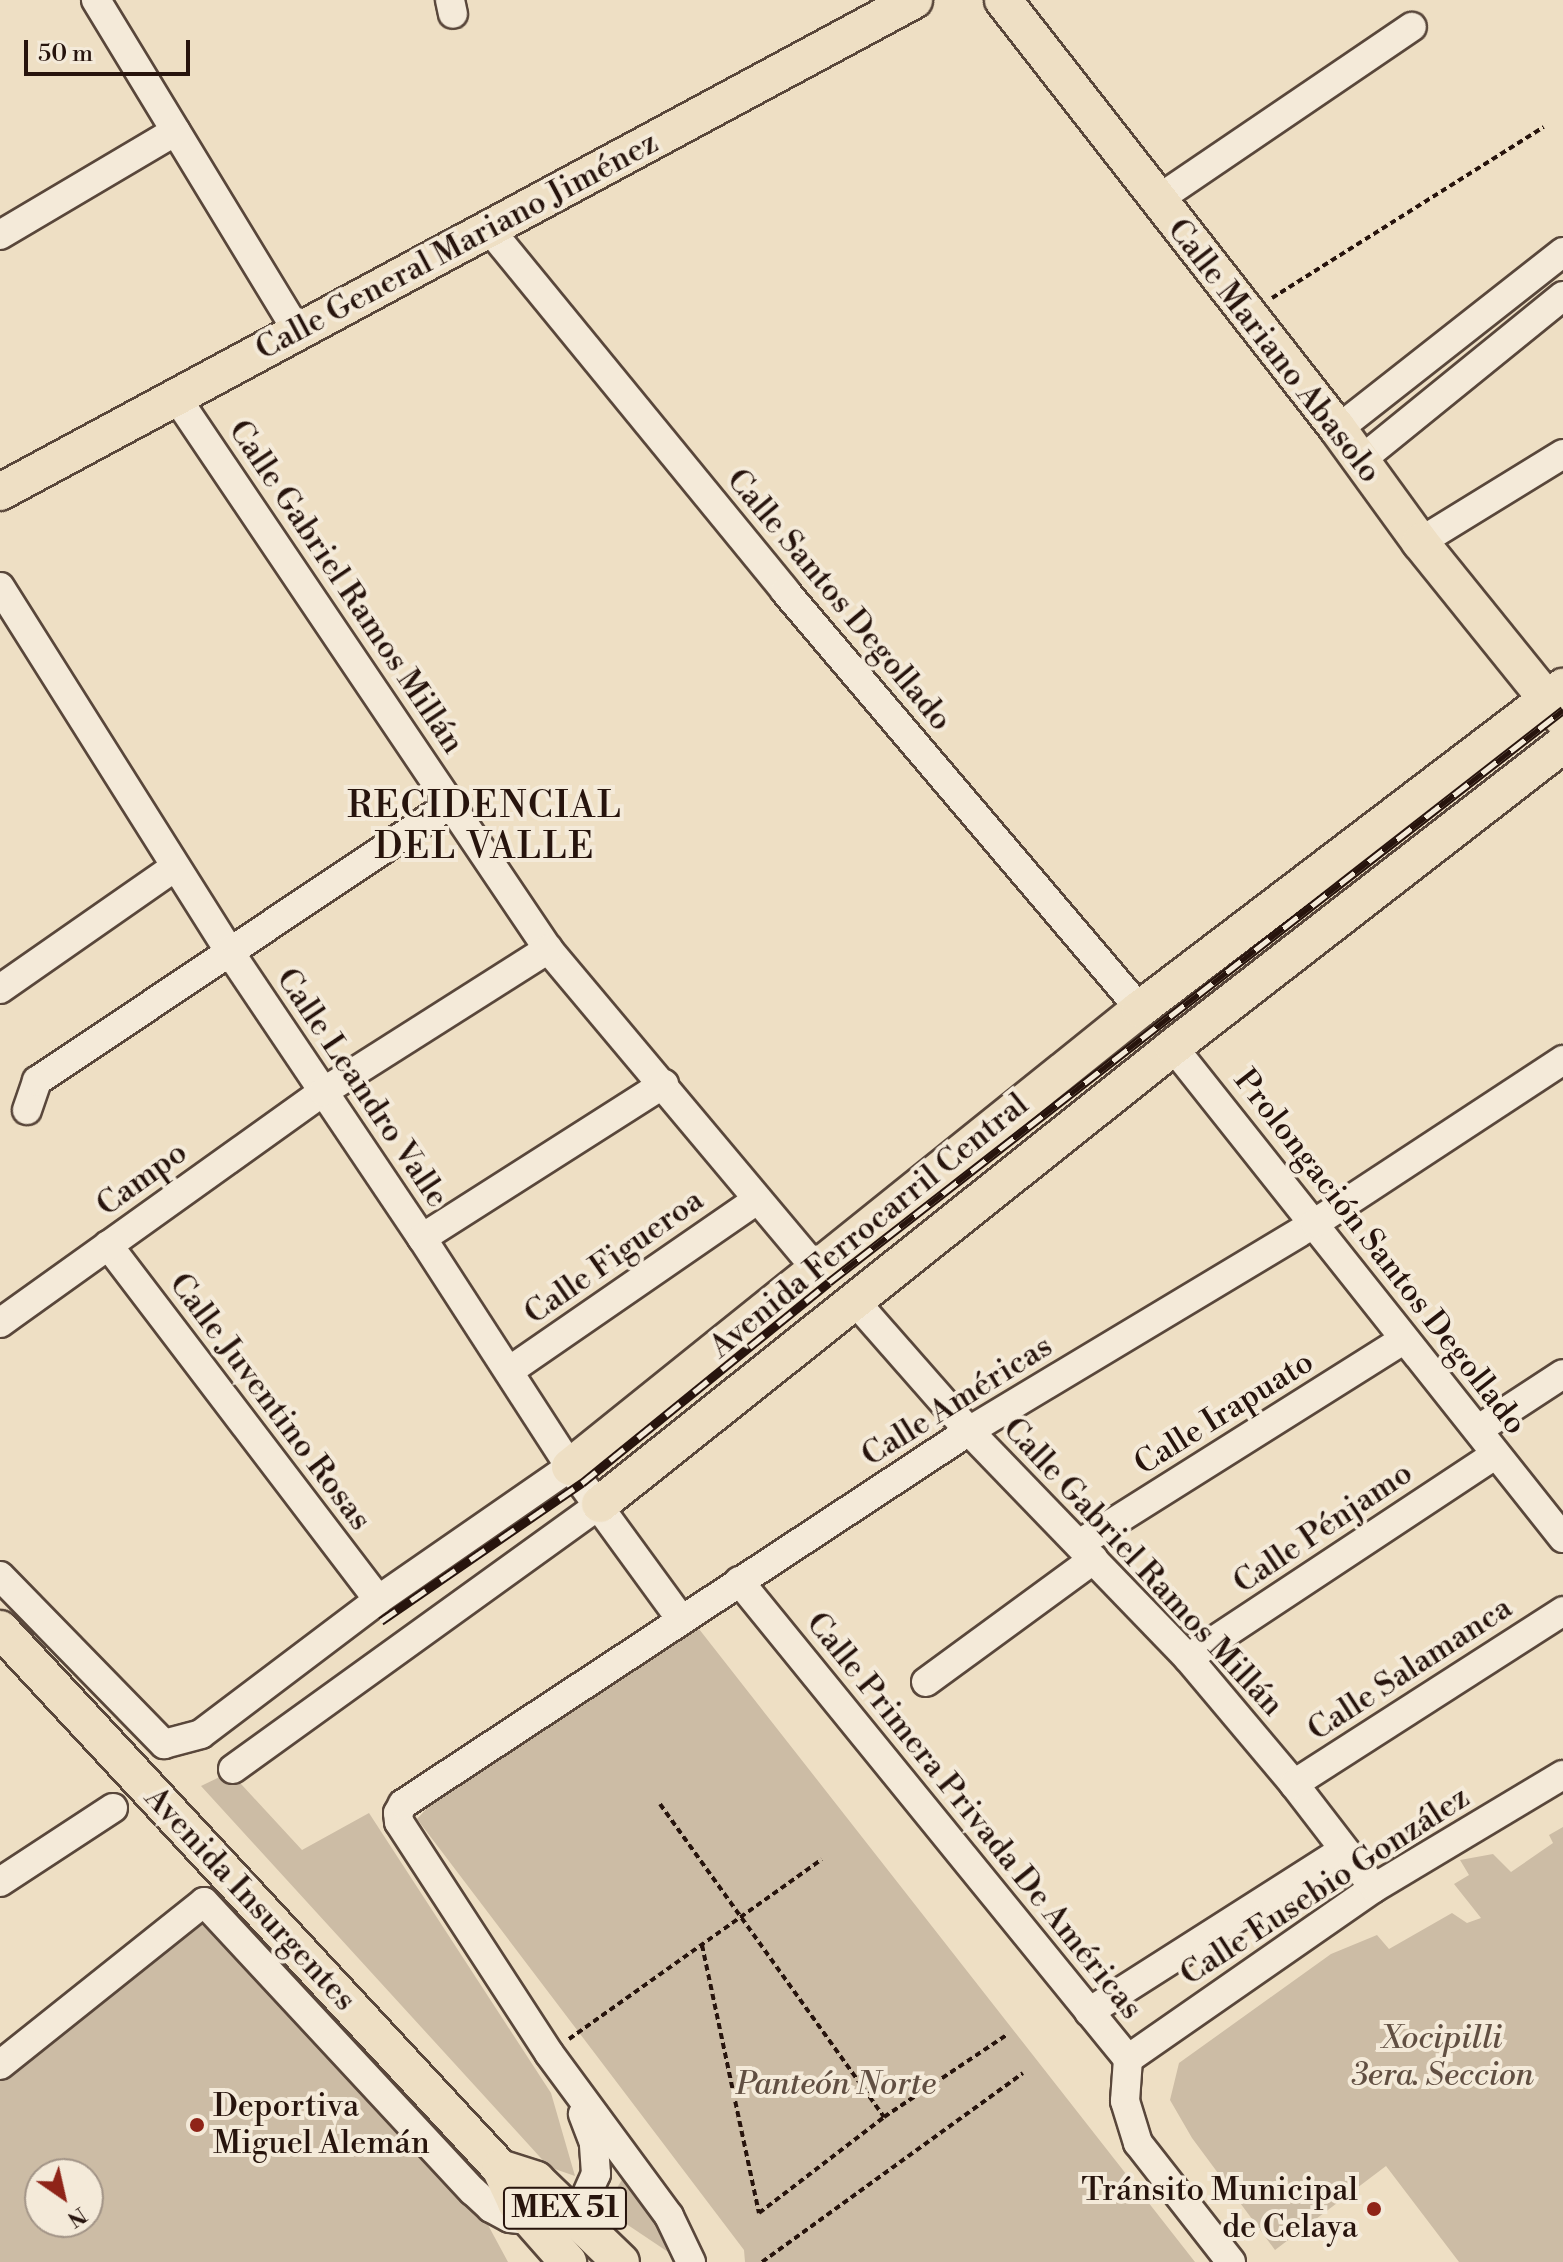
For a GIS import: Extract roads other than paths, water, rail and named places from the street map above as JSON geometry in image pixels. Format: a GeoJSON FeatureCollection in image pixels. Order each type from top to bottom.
{"type":"FeatureCollection","features":[{"type":"Feature","properties":{"kind":"main road","name":"Calle General Mariano Jiménez"},"geometry":{"type":"LineString","coordinates":[[0,492],[914,0]]}},
{"type":"Feature","properties":{"kind":"main road","name":"Calle Mariano Abasolo"},"geometry":{"type":"LineString","coordinates":[[1003,0],[1338,429],[1420,542],[1558,702]]}},
{"type":"Feature","properties":{"kind":"main road","name":"Avenida Ferrocarril Central"},"geometry":{"type":"LineString","coordinates":[[570,1467],[815,1267],[1140,1009],[1558,702]]}},
{"type":"Feature","properties":{"kind":"main road","name":"Avenida Ferrocarril Central"},"geometry":{"type":"LineString","coordinates":[[600,1504],[853,1299],[1563,744]]}},
{"type":"Feature","properties":{"kind":"main road","name":"Avenida Insurgentes"},"geometry":{"type":"LineString","coordinates":[[0,1629],[500,2168]]}},
{"type":"Feature","properties":{"kind":"main road","name":"MEX 51"},"geometry":{"type":"LineString","coordinates":[[500,2168],[536,2180],[621,2262]]}},
{"type":"Feature","properties":{"kind":"main road","name":"MEX 51"},"geometry":{"type":"LineString","coordinates":[[500,2168],[516,2203],[568,2262]]}},
{"type":"Feature","properties":{"kind":"street"},"geometry":{"type":"LineString","coordinates":[[96,0],[298,332]]}},
{"type":"Feature","properties":{"kind":"street"},"geometry":{"type":"LineString","coordinates":[[1157,200],[1412,27]]}},
{"type":"Feature","properties":{"kind":"street"},"geometry":{"type":"LineString","coordinates":[[0,235],[176,131]]}},
{"type":"Feature","properties":{"kind":"street","name":"Calle Santos Degollado"},"geometry":{"type":"LineString","coordinates":[[490,230],[785,591],[1140,1009]]}},
{"type":"Feature","properties":{"kind":"street"},"geometry":{"type":"LineString","coordinates":[[1338,429],[1563,252]]}},
{"type":"Feature","properties":{"kind":"street"},"geometry":{"type":"LineString","coordinates":[[1361,460],[1563,296]]}},
{"type":"Feature","properties":{"kind":"street","name":"Calle Gabriel Ramos Millán"},"geometry":{"type":"LineString","coordinates":[[176,397],[548,949],[815,1267]]}},
{"type":"Feature","properties":{"kind":"street"},"geometry":{"type":"LineString","coordinates":[[1420,542],[1563,454]]}},
{"type":"Feature","properties":{"kind":"street","name":"Calle Leandro Valle"},"geometry":{"type":"LineString","coordinates":[[0,587],[229,951],[422,1238],[570,1467],[600,1504],[680,1618]]}},
{"type":"Feature","properties":{"kind":"street"},"geometry":{"type":"LineString","coordinates":[[27,1110],[37,1081],[451,804]]}},
{"type":"Feature","properties":{"kind":"street"},"geometry":{"type":"LineString","coordinates":[[0,989],[175,867]]}},
{"type":"Feature","properties":{"kind":"street","name":"Campo"},"geometry":{"type":"LineString","coordinates":[[0,1323],[323,1092],[548,949]]}},
{"type":"Feature","properties":{"kind":"street","name":"Prolongación Santos Degollado"},"geometry":{"type":"LineString","coordinates":[[1173,1047],[1563,1538]]}},
{"type":"Feature","properties":{"kind":"street","name":"Calle Américas"},"geometry":{"type":"LineString","coordinates":[[574,2087],[399,1822],[398,1813],[403,1804],[680,1618],[969,1431],[1315,1223],[1563,1060]]}},
{"type":"Feature","properties":{"kind":"street"},"geometry":{"type":"LineString","coordinates":[[422,1238],[664,1084]]}},
{"type":"Feature","properties":{"kind":"street","name":"Calle Figueroa"},"geometry":{"type":"LineString","coordinates":[[509,1371],[757,1200]]}},
{"type":"Feature","properties":{"kind":"street","name":"Calle Juventino Rosas"},"geometry":{"type":"LineString","coordinates":[[108,1245],[378,1600]]}},
{"type":"Feature","properties":{"kind":"street","name":"Calle Gabriel Ramos Millán"},"geometry":{"type":"LineString","coordinates":[[853,1299],[969,1431],[1188,1658],[1294,1784],[1374,1888]]}},
{"type":"Feature","properties":{"kind":"street","name":"Calle Irapuato"},"geometry":{"type":"LineString","coordinates":[[926,1682],[1087,1552],[1404,1339]]}},
{"type":"Feature","properties":{"kind":"street"},"geometry":{"type":"LineString","coordinates":[[1479,1429],[1563,1374]]}},
{"type":"Feature","properties":{"kind":"street","name":"Calle Pénjamo"},"geometry":{"type":"LineString","coordinates":[[1188,1658],[1496,1454]]}},
{"type":"Feature","properties":{"kind":"street","name":"Avenida Ferrocarril Central"},"geometry":{"type":"LineString","coordinates":[[0,1576],[164,1744],[201,1734],[378,1600],[570,1467]]}},
{"type":"Feature","properties":{"kind":"street","name":"Avenida Ferrocarril Central"},"geometry":{"type":"LineString","coordinates":[[233,1769],[600,1504]]}},
{"type":"Feature","properties":{"kind":"street","name":"Calle Primera Privada De Américas"},"geometry":{"type":"LineString","coordinates":[[739,1581],[1128,2059],[1125,2101],[1138,2143],[1231,2262]]}},
{"type":"Feature","properties":{"kind":"street","name":"Calle Salamanca"},"geometry":{"type":"LineString","coordinates":[[1294,1784],[1563,1611]]}},
{"type":"Feature","properties":{"kind":"street","name":"Calle Eusebio González"},"geometry":{"type":"LineString","coordinates":[[1128,2059],[1374,1888],[1563,1775]]}},
{"type":"Feature","properties":{"kind":"street"},"geometry":{"type":"LineString","coordinates":[[0,1882],[113,1808]]}},
{"type":"Feature","properties":{"kind":"street"},"geometry":{"type":"LineString","coordinates":[[1089,2012],[1343,1850]]}},
{"type":"Feature","properties":{"kind":"street"},"geometry":{"type":"LineString","coordinates":[[0,2065],[204,1902],[473,2191],[500,2213],[529,2220]]}},
{"type":"Feature","properties":{"kind":"street"},"geometry":{"type":"LineString","coordinates":[[572,2214],[583,2203],[596,2174],[594,2143],[574,2087]]}},
{"type":"Feature","properties":{"kind":"street"},"geometry":{"type":"LineString","coordinates":[[574,2087],[669,2216],[691,2262]]}},
{"type":"Feature","properties":{"kind":"railway"},"geometry":{"type":"LineString","coordinates":[[381,1621],[582,1483],[829,1282],[1563,710]]}},
{"type":"Feature","properties":{"kind":"place","name":"Deportiva Miguel Alemán"},"geometry":{"type":"Point","coordinates":[197,2125]}},
{"type":"Feature","properties":{"kind":"place","name":"Tránsito Municipal de Celaya"},"geometry":{"type":"Point","coordinates":[1374,2209]}},
{"type":"Feature","properties":{"kind":"district","name":"RECIDENCIAL DEL VALLE"},"geometry":{"type":"Point","coordinates":[485,826]}},
{"type":"Feature","properties":{"kind":"park label","name":"Xocipilli 3era. Seccion"},"geometry":{"type":"Point","coordinates":[1442,2058]}},
{"type":"Feature","properties":{"kind":"park label","name":"Panteón Norte"},"geometry":{"type":"Point","coordinates":[836,2084]}}]}
